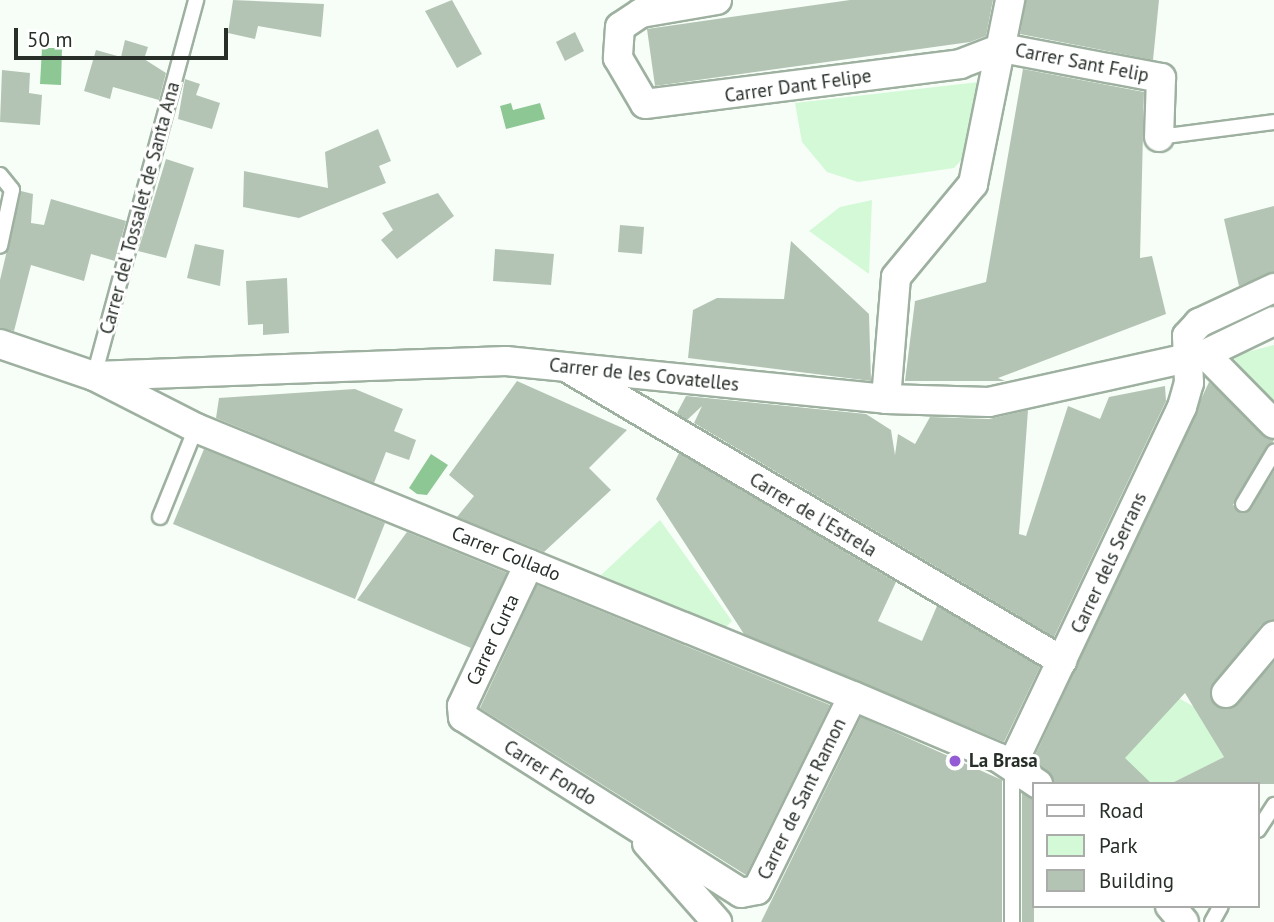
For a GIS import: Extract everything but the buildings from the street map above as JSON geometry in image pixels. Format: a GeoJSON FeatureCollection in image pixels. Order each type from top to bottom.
{"type":"FeatureCollection","features":[{"type":"Feature","properties":{"kind":"street","name":"Carrer Dant Felipe"},"geometry":{"type":"LineString","coordinates":[[717,0],[626,19],[618,58],[639,98],[652,105],[960,64],[1002,48]]}},
{"type":"Feature","properties":{"kind":"street"},"geometry":{"type":"LineString","coordinates":[[886,399],[896,277],[974,184],[1010,0]]}},
{"type":"Feature","properties":{"kind":"street","name":"Carrer Sant Felip"},"geometry":{"type":"LineString","coordinates":[[1002,48],[1161,78],[1159,137]]}},
{"type":"Feature","properties":{"kind":"street","name":"Carrer dels Serrans"},"geometry":{"type":"LineString","coordinates":[[1013,765],[1182,407],[1197,356],[1192,328],[1274,288]]}},
{"type":"Feature","properties":{"kind":"street","name":"Carrer de les Covatelles"},"geometry":{"type":"LineString","coordinates":[[94,376],[488,361],[564,366],[886,399],[1022,398],[1197,356],[1274,321]]}},
{"type":"Feature","properties":{"kind":"street","name":"Carrer Collado"},"geometry":{"type":"LineString","coordinates":[[0,344],[94,376],[196,428],[853,696],[1013,765],[1035,782]]}},
{"type":"Feature","properties":{"kind":"street"},"geometry":{"type":"LineString","coordinates":[[1197,356],[1274,424]]}},
{"type":"Feature","properties":{"kind":"street","name":"Carrer de l'Estrela"},"geometry":{"type":"LineString","coordinates":[[564,366],[1062,661]]}},
{"type":"Feature","properties":{"kind":"street","name":"Carrer Curta"},"geometry":{"type":"LineString","coordinates":[[463,717],[462,706],[529,564]]}},
{"type":"Feature","properties":{"kind":"street"},"geometry":{"type":"LineString","coordinates":[[1226,693],[1274,636]]}},
{"type":"Feature","properties":{"kind":"street","name":"Carrer de Sant Ramon"},"geometry":{"type":"LineString","coordinates":[[638,828],[751,894],[853,696]]}},
{"type":"Feature","properties":{"kind":"street","name":"Carrer Fondo"},"geometry":{"type":"LineString","coordinates":[[463,717],[638,828]]}},
{"type":"Feature","properties":{"kind":"street"},"geometry":{"type":"LineString","coordinates":[[638,828],[655,857],[717,922]]}},
{"type":"Feature","properties":{"kind":"street"},"geometry":{"type":"LineString","coordinates":[[1172,908],[1184,922]]}},
{"type":"Feature","properties":{"kind":"lane","name":"Carrer del Tossalet de Santa Ana"},"geometry":{"type":"LineString","coordinates":[[94,376],[196,0]]}},
{"type":"Feature","properties":{"kind":"lane"},"geometry":{"type":"LineString","coordinates":[[1159,137],[1274,122]]}},
{"type":"Feature","properties":{"kind":"lane"},"geometry":{"type":"LineString","coordinates":[[0,175],[12,191],[0,246]]}},
{"type":"Feature","properties":{"kind":"lane"},"geometry":{"type":"LineString","coordinates":[[160,517],[196,428]]}},
{"type":"Feature","properties":{"kind":"lane"},"geometry":{"type":"LineString","coordinates":[[1242,504],[1274,452]]}},
{"type":"Feature","properties":{"kind":"lane"},"geometry":{"type":"LineString","coordinates":[[1012,922],[1013,765]]}},
{"type":"Feature","properties":{"kind":"lane"},"geometry":{"type":"LineString","coordinates":[[1260,827],[1274,805]]}},
{"type":"Feature","properties":{"kind":"green space"},"geometry":{"type":"Polygon","coordinates":[[[979,82],[966,155],[954,168],[858,182],[827,172],[802,142],[795,103],[979,82]]]}},
{"type":"Feature","properties":{"kind":"green space"},"geometry":{"type":"Polygon","coordinates":[[[872,200],[869,274],[809,231],[840,207],[872,200]]]}},
{"type":"Feature","properties":{"kind":"green space"},"geometry":{"type":"Polygon","coordinates":[[[1274,345],[1274,412],[1232,356],[1274,345]]]}},
{"type":"Feature","properties":{"kind":"green space"},"geometry":{"type":"Polygon","coordinates":[[[660,520],[732,621],[725,628],[601,575],[660,520]]]}},
{"type":"Feature","properties":{"kind":"green space"},"geometry":{"type":"Polygon","coordinates":[[[1177,697],[1196,708],[1224,757],[1174,782],[1148,782],[1118,765],[1177,697]]]}},
{"type":"Feature","properties":{"kind":"shaded area"},"geometry":{"type":"Polygon","coordinates":[[[42,48],[62,48],[61,85],[40,84],[42,48]]]}},
{"type":"Feature","properties":{"kind":"shaded area"},"geometry":{"type":"Polygon","coordinates":[[[511,103],[513,110],[540,103],[545,119],[506,129],[500,106],[511,103]]]}},
{"type":"Feature","properties":{"kind":"shaded area"},"geometry":{"type":"Polygon","coordinates":[[[431,454],[448,465],[427,495],[417,494],[409,488],[431,454]]]}},
{"type":"Feature","properties":{"kind":"place","name":"La Brasa"},"geometry":{"type":"Point","coordinates":[955,761]}}]}
